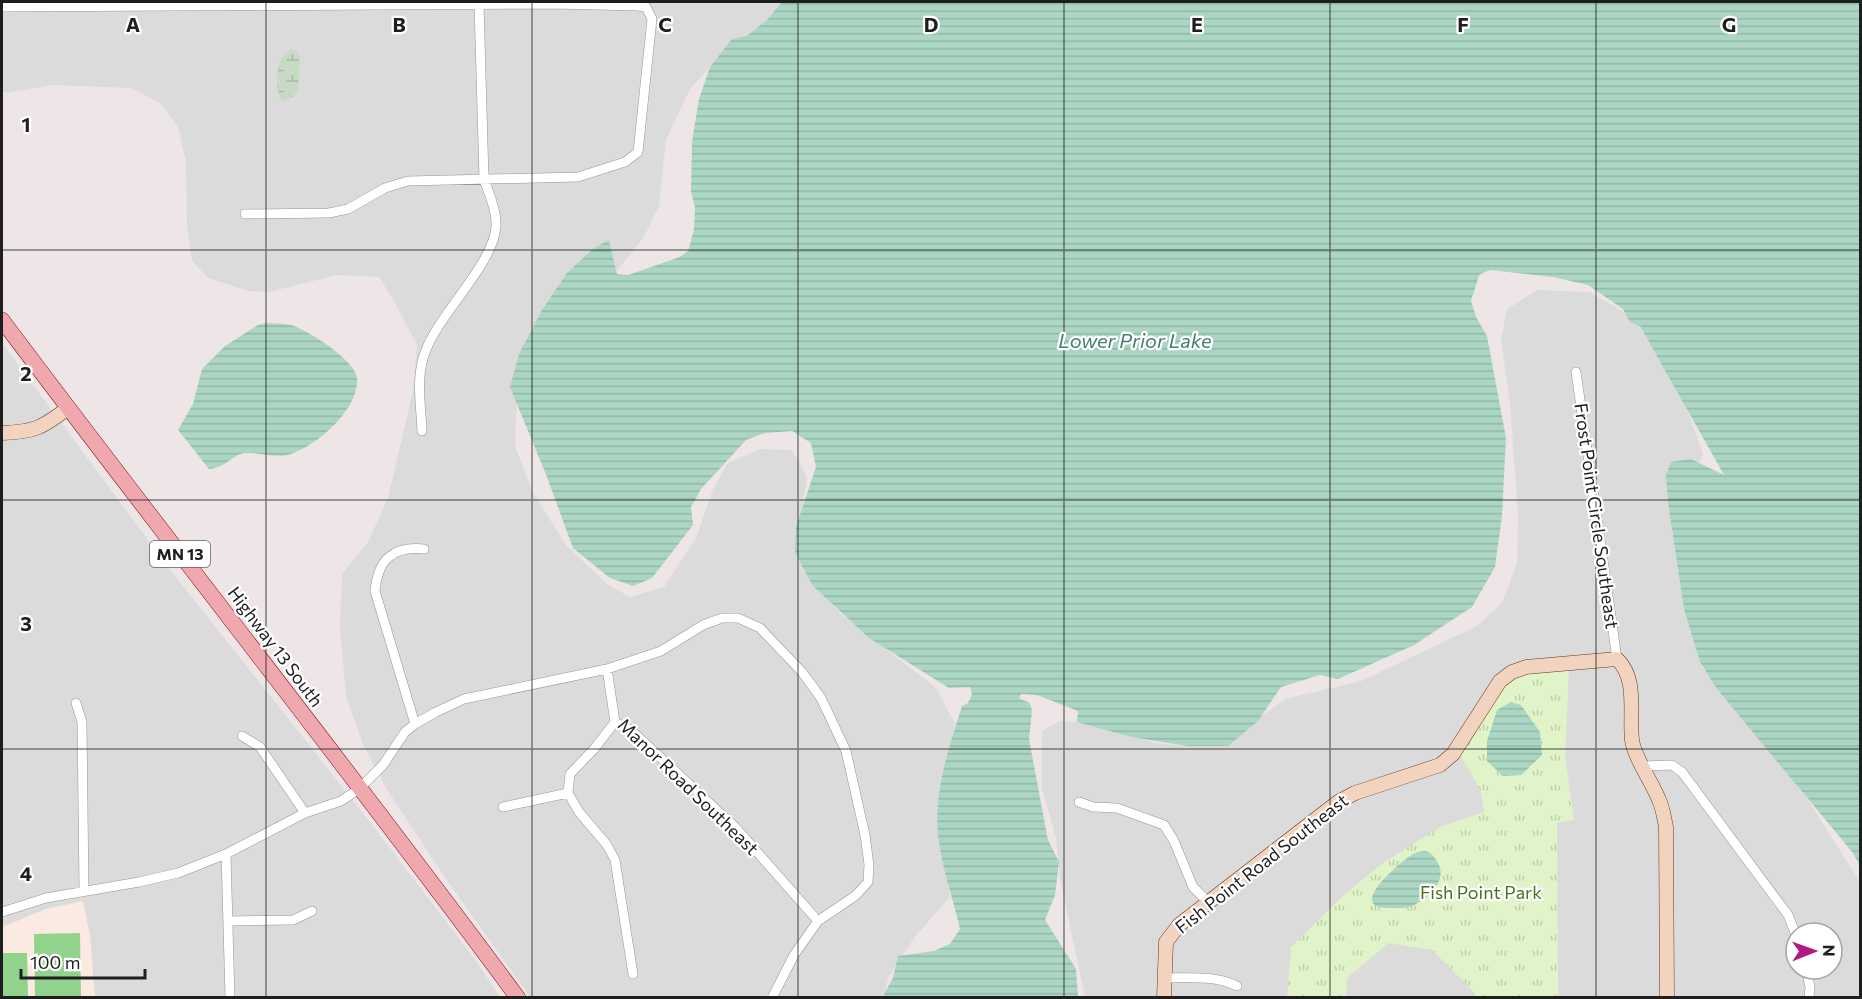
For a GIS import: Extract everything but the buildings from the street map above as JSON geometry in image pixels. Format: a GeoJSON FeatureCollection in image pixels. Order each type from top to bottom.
{"type":"FeatureCollection","features":[{"type":"Feature","properties":{"kind":"main road","name":"Highway 13 South"},"geometry":{"type":"LineString","coordinates":[[2,320],[359,789],[429,877],[518,998]]}},
{"type":"Feature","properties":{"kind":"street"},"geometry":{"type":"LineString","coordinates":[[2,7],[553,3],[646,7],[652,19],[638,152],[625,162],[578,177],[408,181],[385,188],[348,209],[329,213],[245,214]]}},
{"type":"Feature","properties":{"kind":"street"},"geometry":{"type":"LineString","coordinates":[[422,431],[419,370],[426,349],[491,248],[496,227],[493,206],[484,179],[479,4]]}},
{"type":"Feature","properties":{"kind":"street","name":"Frost Point Circle Southeast"},"geometry":{"type":"LineString","coordinates":[[1576,372],[1617,659]]}},
{"type":"Feature","properties":{"kind":"street"},"geometry":{"type":"LineString","coordinates":[[2,433],[22,433],[39,428],[68,408]]}},
{"type":"Feature","properties":{"kind":"street"},"geometry":{"type":"LineString","coordinates":[[415,724],[375,591],[376,574],[385,560],[399,550],[424,549]]}},
{"type":"Feature","properties":{"kind":"street"},"geometry":{"type":"LineString","coordinates":[[2,912],[46,898],[178,873],[226,854],[305,813],[341,801],[359,789],[383,765],[405,732],[415,724],[464,699],[607,669],[662,651],[704,625],[722,618],[738,618],[760,628],[802,672],[821,699],[846,751],[865,835],[869,866],[868,882],[855,897],[818,921],[794,955],[772,998]]}},
{"type":"Feature","properties":{"kind":"street"},"geometry":{"type":"LineString","coordinates":[[1617,659],[1625,666],[1629,678],[1632,742],[1635,753],[1660,802],[1666,827],[1667,998]]}},
{"type":"Feature","properties":{"kind":"street","name":"Fish Point Road Southeast"},"geometry":{"type":"LineString","coordinates":[[1164,998],[1166,942],[1179,925],[1210,904],[1338,802],[1355,793],[1440,765],[1453,754],[1500,681],[1512,672],[1526,667],[1617,659]]}},
{"type":"Feature","properties":{"kind":"street","name":"Manor Road Southeast"},"geometry":{"type":"LineString","coordinates":[[607,669],[615,722],[632,731],[735,827],[818,921]]}},
{"type":"Feature","properties":{"kind":"street"},"geometry":{"type":"LineString","coordinates":[[76,703],[82,722],[84,890]]}},
{"type":"Feature","properties":{"kind":"street"},"geometry":{"type":"LineString","coordinates":[[615,722],[570,774],[568,793],[579,812],[608,845],[615,860],[633,974]]}},
{"type":"Feature","properties":{"kind":"street"},"geometry":{"type":"LineString","coordinates":[[242,736],[260,747],[305,813]]}},
{"type":"Feature","properties":{"kind":"street"},"geometry":{"type":"LineString","coordinates":[[1643,766],[1672,765],[1682,772],[1790,921]]}},
{"type":"Feature","properties":{"kind":"street"},"geometry":{"type":"LineString","coordinates":[[503,807],[568,793]]}},
{"type":"Feature","properties":{"kind":"street"},"geometry":{"type":"LineString","coordinates":[[1079,802],[1093,807],[1117,808],[1164,825],[1174,841],[1193,887],[1210,904]]}},
{"type":"Feature","properties":{"kind":"street"},"geometry":{"type":"LineString","coordinates":[[226,854],[230,998]]}},
{"type":"Feature","properties":{"kind":"street"},"geometry":{"type":"LineString","coordinates":[[228,921],[293,920],[312,911]]}},
{"type":"Feature","properties":{"kind":"street"},"geometry":{"type":"LineString","coordinates":[[1164,978],[1212,978],[1237,986]]}},
{"type":"Feature","properties":{"kind":"street"},"geometry":{"type":"LineString","coordinates":[[1809,981],[1809,998]]}},
{"type":"Feature","properties":{"kind":"shaded area"},"geometry":{"type":"Polygon","coordinates":[[[2,2],[782,2],[769,26],[717,59],[690,89],[666,140],[659,206],[644,237],[517,395],[515,446],[532,491],[566,545],[607,584],[630,597],[664,587],[697,536],[713,489],[728,463],[760,449],[792,450],[807,477],[801,518],[811,580],[840,613],[936,688],[955,724],[948,769],[945,866],[950,897],[914,938],[888,978],[884,997],[530,997],[446,879],[386,788],[362,742],[346,696],[340,627],[342,574],[368,542],[388,498],[413,391],[417,345],[394,301],[379,277],[337,275],[269,292],[248,291],[208,278],[192,261],[187,225],[186,162],[178,127],[160,103],[131,88],[53,85],[8,93],[2,91],[2,2]]]}},
{"type":"Feature","properties":{"kind":"shaded area"},"geometry":{"type":"Polygon","coordinates":[[[1537,290],[1590,292],[1638,320],[1666,350],[1703,454],[1686,488],[1690,586],[1702,667],[1745,716],[1801,789],[1860,882],[1860,997],[1085,997],[1060,879],[1056,838],[1042,789],[1042,731],[1060,721],[1096,723],[1117,728],[1154,743],[1187,746],[1224,743],[1285,699],[1361,681],[1477,626],[1502,603],[1517,563],[1518,515],[1510,404],[1501,339],[1507,309],[1537,290]]]}},
{"type":"Feature","properties":{"kind":"shaded area"},"geometry":{"type":"Polygon","coordinates":[[[2,343],[172,572],[371,823],[476,961],[500,997],[95,997],[2,927],[2,343]]]}},
{"type":"Feature","properties":{"kind":"shaded area"},"geometry":{"type":"Polygon","coordinates":[[[83,901],[90,936],[95,997],[2,998],[2,927],[46,909],[83,901]]]}},
{"type":"Feature","properties":{"kind":"green space"},"geometry":{"type":"Polygon","coordinates":[[[290,50],[295,50],[300,56],[298,89],[294,96],[285,101],[280,98],[278,92],[277,72],[281,59],[290,50]]]}},
{"type":"Feature","properties":{"kind":"green space","name":"Fish Point Park"},"geometry":{"type":"Polygon","coordinates":[[[1569,669],[1565,757],[1574,820],[1557,823],[1558,997],[1477,997],[1432,950],[1388,943],[1347,978],[1346,997],[1287,998],[1291,947],[1344,895],[1380,865],[1440,827],[1484,812],[1480,789],[1459,753],[1503,685],[1526,674],[1569,669]]]}},
{"type":"Feature","properties":{"kind":"green space"},"geometry":{"type":"Polygon","coordinates":[[[80,933],[81,997],[35,997],[34,934],[80,933]]]}},
{"type":"Feature","properties":{"kind":"green space"},"geometry":{"type":"Polygon","coordinates":[[[2,953],[27,953],[28,997],[2,997],[2,953]]]}},
{"type":"Feature","properties":{"kind":"water","name":"Lower Prior Lake"},"geometry":{"type":"Polygon","coordinates":[[[782,2],[1860,2],[1860,866],[1853,853],[1717,689],[1700,662],[1684,609],[1666,475],[1671,462],[1691,459],[1724,475],[1640,326],[1630,322],[1623,309],[1588,285],[1553,277],[1490,270],[1479,275],[1471,301],[1476,317],[1487,336],[1506,438],[1502,516],[1495,567],[1472,607],[1414,645],[1338,679],[1320,675],[1281,687],[1258,721],[1228,746],[1187,746],[1132,737],[1077,722],[1078,711],[1037,695],[1021,694],[1019,698],[1030,703],[1032,711],[1029,739],[1048,840],[1059,862],[1055,895],[1045,920],[1076,969],[1078,997],[884,997],[893,978],[898,956],[934,951],[950,944],[960,929],[942,858],[937,818],[940,785],[952,737],[962,706],[968,703],[972,694],[970,687],[949,688],[869,638],[813,586],[795,553],[796,527],[816,467],[811,443],[792,431],[765,433],[746,440],[701,489],[691,507],[693,525],[652,578],[633,586],[610,578],[573,548],[510,387],[519,354],[542,310],[567,273],[594,248],[609,240],[617,274],[628,275],[680,257],[688,251],[694,230],[695,208],[691,191],[692,142],[699,99],[710,67],[732,39],[747,36],[768,19],[782,2]]]}},
{"type":"Feature","properties":{"kind":"water"},"geometry":{"type":"Polygon","coordinates":[[[267,323],[294,326],[320,340],[340,355],[354,371],[357,378],[356,390],[351,402],[335,424],[313,443],[302,449],[279,456],[245,453],[209,469],[178,430],[193,404],[202,369],[225,346],[258,325],[267,323]]]}},
{"type":"Feature","properties":{"kind":"water"},"geometry":{"type":"Polygon","coordinates":[[[1511,702],[1521,705],[1540,732],[1542,755],[1521,775],[1503,776],[1487,761],[1487,741],[1497,710],[1511,702]]]}},
{"type":"Feature","properties":{"kind":"water"},"geometry":{"type":"Polygon","coordinates":[[[1426,851],[1433,855],[1440,866],[1440,879],[1433,891],[1410,907],[1377,906],[1372,901],[1374,893],[1388,874],[1415,853],[1426,851]]]}}]}
